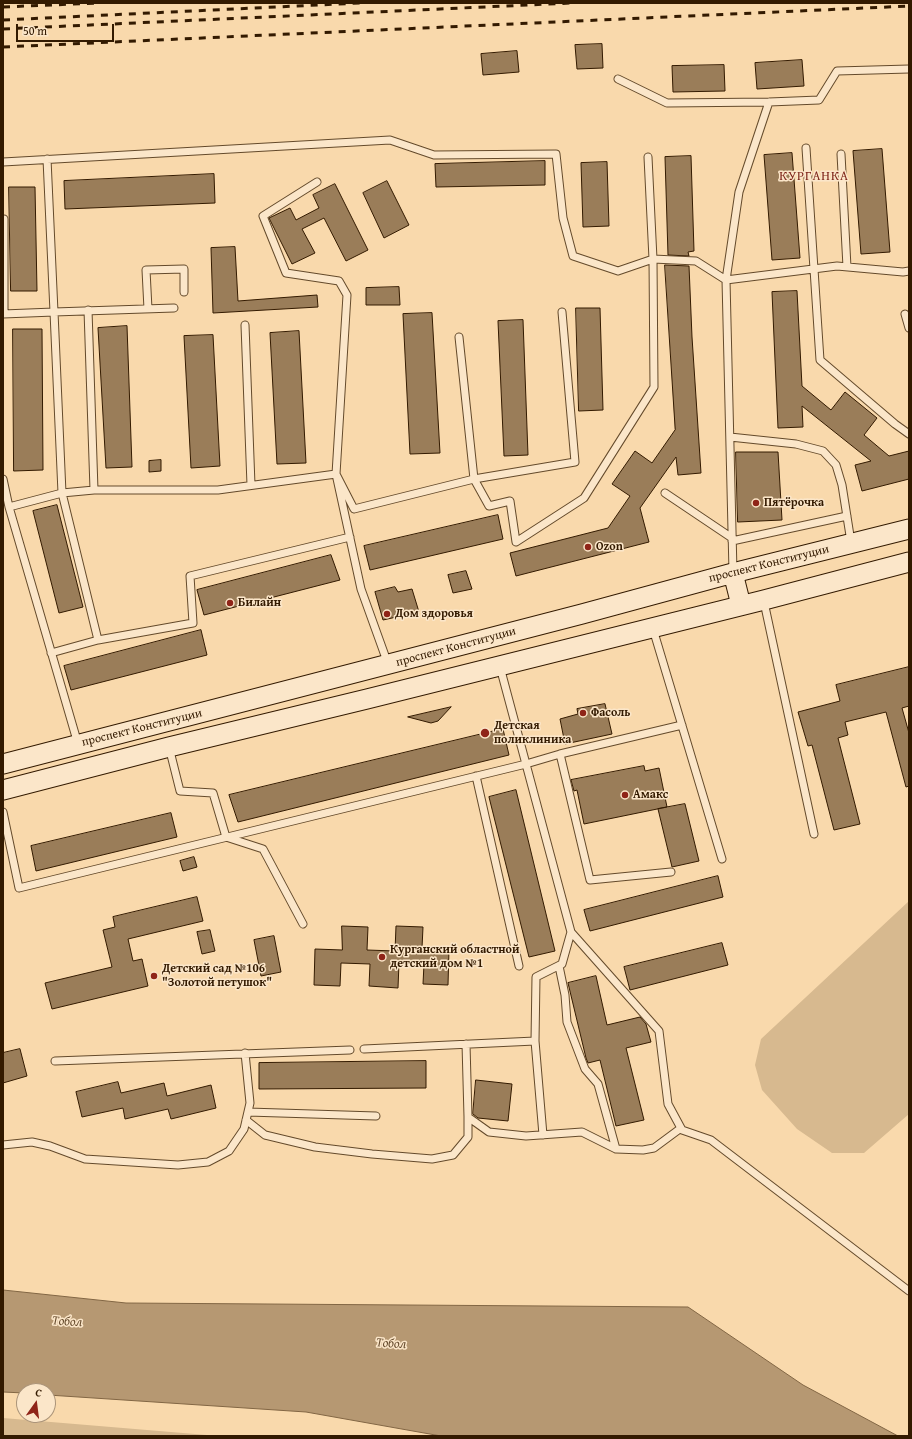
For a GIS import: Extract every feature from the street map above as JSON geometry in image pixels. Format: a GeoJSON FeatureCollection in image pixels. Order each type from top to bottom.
{"type":"FeatureCollection","features":[{"type":"Feature","properties":{"kind":"main road","name":"проспект Конституции"},"geometry":{"type":"LineString","coordinates":[[3,764],[517,631],[733,573],[909,529]]}},
{"type":"Feature","properties":{"kind":"main road","name":"проспект Конституции"},"geometry":{"type":"LineString","coordinates":[[3,790],[169,747],[764,600],[909,562]]}},
{"type":"Feature","properties":{"kind":"main road"},"geometry":{"type":"LineString","coordinates":[[733,573],[741,605]]}},
{"type":"Feature","properties":{"kind":"main road"},"geometry":{"type":"LineString","coordinates":[[517,631],[525,659]]}},
{"type":"Feature","properties":{"kind":"main road"},"geometry":{"type":"LineString","coordinates":[[162,723],[169,747]]}},
{"type":"Feature","properties":{"kind":"lane"},"geometry":{"type":"LineString","coordinates":[[618,79],[668,103],[769,102],[819,100],[837,72],[909,69]]}},
{"type":"Feature","properties":{"kind":"lane"},"geometry":{"type":"LineString","coordinates":[[733,573],[726,280],[739,192],[769,102]]}},
{"type":"Feature","properties":{"kind":"lane"},"geometry":{"type":"LineString","coordinates":[[3,162],[390,140],[434,155],[556,154],[563,218],[573,256],[618,271],[653,259],[696,261],[726,280],[837,266],[903,272],[909,271]]}},
{"type":"Feature","properties":{"kind":"lane"},"geometry":{"type":"LineString","coordinates":[[806,148],[820,360],[895,424],[909,434]]}},
{"type":"Feature","properties":{"kind":"lane"},"geometry":{"type":"LineString","coordinates":[[841,154],[847,267]]}},
{"type":"Feature","properties":{"kind":"lane"},"geometry":{"type":"LineString","coordinates":[[459,337],[474,479],[489,506],[510,501],[516,542],[584,498],[654,387],[653,259],[648,157]]}},
{"type":"Feature","properties":{"kind":"lane"},"geometry":{"type":"LineString","coordinates":[[47,159],[62,493],[98,640]]}},
{"type":"Feature","properties":{"kind":"lane"},"geometry":{"type":"LineString","coordinates":[[317,182],[263,216],[286,273],[339,281],[347,295],[336,474],[361,589],[388,664]]}},
{"type":"Feature","properties":{"kind":"lane"},"geometry":{"type":"LineString","coordinates":[[4,219],[3,314],[174,308]]}},
{"type":"Feature","properties":{"kind":"lane"},"geometry":{"type":"LineString","coordinates":[[148,309],[146,270],[184,270],[184,292]]}},
{"type":"Feature","properties":{"kind":"lane"},"geometry":{"type":"LineString","coordinates":[[88,310],[94,490]]}},
{"type":"Feature","properties":{"kind":"lane"},"geometry":{"type":"LineString","coordinates":[[336,474],[354,509],[474,479],[575,462],[562,312]]}},
{"type":"Feature","properties":{"kind":"lane"},"geometry":{"type":"LineString","coordinates":[[905,314],[909,328]]}},
{"type":"Feature","properties":{"kind":"lane"},"geometry":{"type":"LineString","coordinates":[[246,326],[251,485]]}},
{"type":"Feature","properties":{"kind":"lane"},"geometry":{"type":"LineString","coordinates":[[730,437],[796,444],[823,452],[836,465],[842,485],[852,543]]}},
{"type":"Feature","properties":{"kind":"lane"},"geometry":{"type":"LineString","coordinates":[[9,507],[62,493],[94,490],[218,490],[336,474]]}},
{"type":"Feature","properties":{"kind":"lane"},"geometry":{"type":"LineString","coordinates":[[3,479],[9,507],[78,744]]}},
{"type":"Feature","properties":{"kind":"lane"},"geometry":{"type":"LineString","coordinates":[[665,493],[732,539],[847,516]]}},
{"type":"Feature","properties":{"kind":"lane"},"geometry":{"type":"LineString","coordinates":[[51,653],[98,640],[193,623],[190,576],[350,538]]}},
{"type":"Feature","properties":{"kind":"lane"},"geometry":{"type":"LineString","coordinates":[[764,600],[814,834]]}},
{"type":"Feature","properties":{"kind":"lane"},"geometry":{"type":"LineString","coordinates":[[653,627],[722,859]]}},
{"type":"Feature","properties":{"kind":"lane"},"geometry":{"type":"LineString","coordinates":[[499,665],[572,932],[659,1031],[668,1104],[682,1130],[711,1140],[909,1291]]}},
{"type":"Feature","properties":{"kind":"lane"},"geometry":{"type":"LineString","coordinates":[[3,812],[19,888],[682,725]]}},
{"type":"Feature","properties":{"kind":"lane"},"geometry":{"type":"LineString","coordinates":[[169,747],[180,792],[213,792],[226,837]]}},
{"type":"Feature","properties":{"kind":"lane"},"geometry":{"type":"LineString","coordinates":[[560,754],[590,880],[671,872]]}},
{"type":"Feature","properties":{"kind":"lane"},"geometry":{"type":"LineString","coordinates":[[476,776],[519,966]]}},
{"type":"Feature","properties":{"kind":"lane"},"geometry":{"type":"LineString","coordinates":[[226,837],[263,849],[303,924]]}},
{"type":"Feature","properties":{"kind":"lane"},"geometry":{"type":"LineString","coordinates":[[543,1135],[535,1041],[536,977],[562,964],[572,932]]}},
{"type":"Feature","properties":{"kind":"lane"},"geometry":{"type":"LineString","coordinates":[[559,966],[565,995],[567,1022],[585,1069],[598,1084],[616,1149]]}},
{"type":"Feature","properties":{"kind":"lane"},"geometry":{"type":"LineString","coordinates":[[364,1049],[535,1041]]}},
{"type":"Feature","properties":{"kind":"lane"},"geometry":{"type":"LineString","coordinates":[[246,1120],[265,1135],[315,1147],[432,1159],[453,1155],[468,1137],[466,1044]]}},
{"type":"Feature","properties":{"kind":"lane"},"geometry":{"type":"LineString","coordinates":[[55,1061],[350,1050]]}},
{"type":"Feature","properties":{"kind":"lane"},"geometry":{"type":"LineString","coordinates":[[3,1145],[32,1142],[50,1146],[85,1159],[178,1165],[208,1162],[229,1152],[244,1129],[250,1103],[245,1053]]}},
{"type":"Feature","properties":{"kind":"lane"},"geometry":{"type":"LineString","coordinates":[[248,1112],[376,1116]]}},
{"type":"Feature","properties":{"kind":"lane"},"geometry":{"type":"LineString","coordinates":[[468,1118],[489,1132],[526,1136],[582,1132],[616,1149],[643,1150],[654,1148],[681,1128]]}},
{"type":"Feature","properties":{"kind":"shaded area"},"geometry":{"type":"Polygon","coordinates":[[[909,901],[909,1114],[864,1153],[832,1153],[797,1129],[762,1090],[755,1065],[761,1039],[909,901]]]}},
{"type":"Feature","properties":{"kind":"shaded area"},"geometry":{"type":"Polygon","coordinates":[[[3,1418],[16,1419],[16,1423],[56,1422],[219,1436],[3,1436],[3,1418]]]}},
{"type":"Feature","properties":{"kind":"water","name":"Тобол"},"geometry":{"type":"Polygon","coordinates":[[[3,1290],[126,1303],[688,1307],[803,1385],[898,1436],[441,1436],[306,1412],[56,1396],[56,1383],[16,1383],[16,1393],[3,1392],[3,1290]]]}},
{"type":"Feature","properties":{"kind":"building"},"geometry":{"type":"Polygon","coordinates":[[[602,44],[603,68],[577,69],[575,45],[602,44]]]}},
{"type":"Feature","properties":{"kind":"building"},"geometry":{"type":"Polygon","coordinates":[[[517,51],[519,72],[483,75],[481,54],[517,51]]]}},
{"type":"Feature","properties":{"kind":"building"},"geometry":{"type":"Polygon","coordinates":[[[802,60],[804,86],[757,89],[755,63],[802,60]]]}},
{"type":"Feature","properties":{"kind":"building"},"geometry":{"type":"Polygon","coordinates":[[[724,65],[725,91],[673,92],[672,66],[724,65]]]}},
{"type":"Feature","properties":{"kind":"building"},"geometry":{"type":"Polygon","coordinates":[[[882,149],[890,252],[861,254],[853,151],[882,149]]]}},
{"type":"Feature","properties":{"kind":"building"},"geometry":{"type":"Polygon","coordinates":[[[792,153],[800,258],[772,260],[764,155],[792,153]]]}},
{"type":"Feature","properties":{"kind":"building"},"geometry":{"type":"Polygon","coordinates":[[[691,156],[694,251],[688,252],[689,256],[668,255],[665,157],[691,156]]]}},
{"type":"Feature","properties":{"kind":"building"},"geometry":{"type":"Polygon","coordinates":[[[545,161],[545,185],[436,187],[435,164],[545,161]]]}},
{"type":"Feature","properties":{"kind":"building"},"geometry":{"type":"Polygon","coordinates":[[[607,162],[609,226],[583,227],[581,163],[607,162]]]}},
{"type":"Feature","properties":{"kind":"building"},"geometry":{"type":"Polygon","coordinates":[[[214,174],[215,203],[65,209],[64,181],[214,174]]]}},
{"type":"Feature","properties":{"kind":"building"},"geometry":{"type":"Polygon","coordinates":[[[387,181],[409,225],[384,238],[363,193],[387,181]]]}},
{"type":"Feature","properties":{"kind":"building"},"geometry":{"type":"Polygon","coordinates":[[[335,184],[368,250],[346,261],[324,218],[302,229],[315,253],[292,264],[269,218],[290,208],[296,220],[319,208],[313,195],[335,184]]]}},
{"type":"Feature","properties":{"kind":"building"},"geometry":{"type":"Polygon","coordinates":[[[9,187],[35,187],[37,291],[11,291],[9,187]]]}},
{"type":"Feature","properties":{"kind":"building"},"geometry":{"type":"Polygon","coordinates":[[[235,247],[238,301],[317,295],[318,307],[213,313],[211,248],[235,247]]]}},
{"type":"Feature","properties":{"kind":"building"},"geometry":{"type":"Polygon","coordinates":[[[665,265],[689,266],[701,473],[678,475],[676,457],[640,508],[649,542],[516,576],[510,553],[608,528],[630,496],[612,484],[635,451],[652,463],[675,430],[665,265]]]}},
{"type":"Feature","properties":{"kind":"building"},"geometry":{"type":"Polygon","coordinates":[[[399,287],[400,305],[366,305],[366,288],[399,287]]]}},
{"type":"Feature","properties":{"kind":"building"},"geometry":{"type":"Polygon","coordinates":[[[797,291],[802,386],[831,410],[845,392],[877,418],[864,435],[889,456],[909,451],[909,479],[862,491],[855,465],[871,461],[802,406],[803,427],[778,428],[772,292],[797,291]]]}},
{"type":"Feature","properties":{"kind":"building"},"geometry":{"type":"Polygon","coordinates":[[[576,308],[600,308],[603,410],[579,411],[576,308]]]}},
{"type":"Feature","properties":{"kind":"building"},"geometry":{"type":"Polygon","coordinates":[[[432,313],[440,453],[410,454],[403,314],[432,313]]]}},
{"type":"Feature","properties":{"kind":"building"},"geometry":{"type":"Polygon","coordinates":[[[523,320],[528,455],[504,456],[498,321],[523,320]]]}},
{"type":"Feature","properties":{"kind":"building"},"geometry":{"type":"Polygon","coordinates":[[[127,326],[132,467],[106,468],[98,328],[127,326]]]}},
{"type":"Feature","properties":{"kind":"building"},"geometry":{"type":"Polygon","coordinates":[[[13,329],[42,329],[43,470],[14,471],[13,329]]]}},
{"type":"Feature","properties":{"kind":"building"},"geometry":{"type":"Polygon","coordinates":[[[299,331],[306,463],[277,464],[270,333],[299,331]]]}},
{"type":"Feature","properties":{"kind":"building"},"geometry":{"type":"Polygon","coordinates":[[[213,335],[220,466],[191,468],[184,336],[213,335]]]}},
{"type":"Feature","properties":{"kind":"building"},"geometry":{"type":"Polygon","coordinates":[[[736,452],[778,452],[782,520],[738,522],[736,452]]]}},
{"type":"Feature","properties":{"kind":"building"},"geometry":{"type":"Polygon","coordinates":[[[161,460],[161,471],[149,472],[149,461],[161,460]]]}},
{"type":"Feature","properties":{"kind":"building"},"geometry":{"type":"Polygon","coordinates":[[[57,505],[83,607],[59,613],[33,511],[57,505]]]}},
{"type":"Feature","properties":{"kind":"building"},"geometry":{"type":"Polygon","coordinates":[[[498,515],[503,539],[370,570],[364,546],[498,515]]]}},
{"type":"Feature","properties":{"kind":"building"},"geometry":{"type":"Polygon","coordinates":[[[331,555],[340,580],[204,615],[197,590],[331,555]]]}},
{"type":"Feature","properties":{"kind":"building"},"geometry":{"type":"Polygon","coordinates":[[[466,571],[472,589],[453,593],[448,575],[466,571]]]}},
{"type":"Feature","properties":{"kind":"building"},"geometry":{"type":"Polygon","coordinates":[[[395,587],[398,592],[412,589],[419,612],[383,620],[375,592],[395,587]]]}},
{"type":"Feature","properties":{"kind":"building"},"geometry":{"type":"Polygon","coordinates":[[[201,630],[207,655],[71,690],[64,666],[201,630]]]}},
{"type":"Feature","properties":{"kind":"building"},"geometry":{"type":"Polygon","coordinates":[[[909,667],[909,706],[902,708],[909,733],[909,786],[906,787],[886,712],[845,722],[848,735],[838,738],[860,824],[834,830],[812,745],[808,746],[798,712],[840,701],[836,685],[909,667]]]}},
{"type":"Feature","properties":{"kind":"building"},"geometry":{"type":"Polygon","coordinates":[[[605,704],[612,734],[565,744],[560,719],[578,714],[577,709],[605,704]]]}},
{"type":"Feature","properties":{"kind":"building"},"geometry":{"type":"Polygon","coordinates":[[[451,707],[438,721],[431,723],[408,717],[451,707]]]}},
{"type":"Feature","properties":{"kind":"building"},"geometry":{"type":"Polygon","coordinates":[[[503,729],[509,755],[238,822],[229,795],[503,729]]]}},
{"type":"Feature","properties":{"kind":"building"},"geometry":{"type":"Polygon","coordinates":[[[644,766],[645,771],[659,768],[667,807],[584,824],[577,790],[574,791],[571,780],[644,766]]]}},
{"type":"Feature","properties":{"kind":"building"},"geometry":{"type":"Polygon","coordinates":[[[516,790],[555,951],[529,957],[489,797],[516,790]]]}},
{"type":"Feature","properties":{"kind":"building"},"geometry":{"type":"Polygon","coordinates":[[[685,804],[699,861],[672,867],[658,809],[685,804]]]}},
{"type":"Feature","properties":{"kind":"building"},"geometry":{"type":"Polygon","coordinates":[[[171,813],[177,837],[36,871],[31,846],[171,813]]]}},
{"type":"Feature","properties":{"kind":"building"},"geometry":{"type":"Polygon","coordinates":[[[194,857],[197,867],[183,871],[180,861],[194,857]]]}},
{"type":"Feature","properties":{"kind":"building"},"geometry":{"type":"Polygon","coordinates":[[[718,876],[723,897],[590,931],[584,910],[718,876]]]}},
{"type":"Feature","properties":{"kind":"building"},"geometry":{"type":"Polygon","coordinates":[[[197,897],[203,921],[128,939],[133,961],[142,959],[148,986],[52,1009],[45,983],[112,967],[103,930],[115,927],[113,917],[197,897]]]}},
{"type":"Feature","properties":{"kind":"building","name":"Курганский областной детский дом №1"},"geometry":{"type":"Polygon","coordinates":[[[342,926],[368,927],[367,950],[395,951],[396,926],[423,927],[422,948],[449,949],[448,985],[423,984],[424,964],[399,963],[398,988],[369,986],[370,964],[341,963],[340,986],[314,985],[315,949],[342,950],[342,926]]]}},
{"type":"Feature","properties":{"kind":"building"},"geometry":{"type":"Polygon","coordinates":[[[210,930],[215,951],[202,954],[197,932],[210,930]]]}},
{"type":"Feature","properties":{"kind":"building"},"geometry":{"type":"Polygon","coordinates":[[[274,936],[281,972],[261,976],[254,940],[274,936]]]}},
{"type":"Feature","properties":{"kind":"building"},"geometry":{"type":"Polygon","coordinates":[[[722,943],[728,965],[630,990],[624,967],[722,943]]]}},
{"type":"Feature","properties":{"kind":"building"},"geometry":{"type":"Polygon","coordinates":[[[596,976],[607,1025],[640,1017],[646,1024],[651,1042],[626,1048],[644,1120],[616,1126],[600,1060],[588,1063],[586,1058],[568,983],[596,976]]]}},
{"type":"Feature","properties":{"kind":"building"},"geometry":{"type":"Polygon","coordinates":[[[20,1049],[27,1076],[3,1083],[3,1053],[20,1049]]]}},
{"type":"Feature","properties":{"kind":"building"},"geometry":{"type":"Polygon","coordinates":[[[426,1061],[426,1088],[259,1089],[259,1063],[426,1061]]]}},
{"type":"Feature","properties":{"kind":"building"},"geometry":{"type":"Polygon","coordinates":[[[476,1080],[512,1084],[508,1121],[478,1118],[473,1114],[476,1080]]]}},
{"type":"Feature","properties":{"kind":"building"},"geometry":{"type":"Polygon","coordinates":[[[118,1082],[121,1093],[164,1083],[167,1096],[211,1085],[216,1108],[171,1119],[168,1109],[125,1119],[123,1108],[82,1117],[76,1092],[118,1082]]]}},
{"type":"Feature","properties":{"kind":"railway"},"geometry":{"type":"LineString","coordinates":[[3,7],[98,3]]}},
{"type":"Feature","properties":{"kind":"railway"},"geometry":{"type":"LineString","coordinates":[[3,20],[360,3]]}},
{"type":"Feature","properties":{"kind":"railway"},"geometry":{"type":"LineString","coordinates":[[3,29],[571,3]]}},
{"type":"Feature","properties":{"kind":"railway"},"geometry":{"type":"LineString","coordinates":[[3,47],[909,6]]}},
{"type":"Feature","properties":{"kind":"place","name":"Пятёрочка"},"geometry":{"type":"Point","coordinates":[756,503]}},
{"type":"Feature","properties":{"kind":"place","name":"Ozon"},"geometry":{"type":"Point","coordinates":[588,547]}},
{"type":"Feature","properties":{"kind":"place","name":"Билайн"},"geometry":{"type":"Point","coordinates":[230,603]}},
{"type":"Feature","properties":{"kind":"place","name":"Дом здоровья"},"geometry":{"type":"Point","coordinates":[387,614]}},
{"type":"Feature","properties":{"kind":"place","name":"Фасоль"},"geometry":{"type":"Point","coordinates":[583,713]}},
{"type":"Feature","properties":{"kind":"place","name":"Детская поликлиника"},"geometry":{"type":"Point","coordinates":[485,733]}},
{"type":"Feature","properties":{"kind":"place","name":"Амакс"},"geometry":{"type":"Point","coordinates":[625,795]}},
{"type":"Feature","properties":{"kind":"place","name":"Курганский областной детский дом №1"},"geometry":{"type":"Point","coordinates":[382,957]}},
{"type":"Feature","properties":{"kind":"place","name":"Детский сад №106 \"Золотой петушок\""},"geometry":{"type":"Point","coordinates":[154,976]}},
{"type":"Feature","properties":{"kind":"district","name":"КУРГАНКА"},"geometry":{"type":"Point","coordinates":[814,177]}}]}
